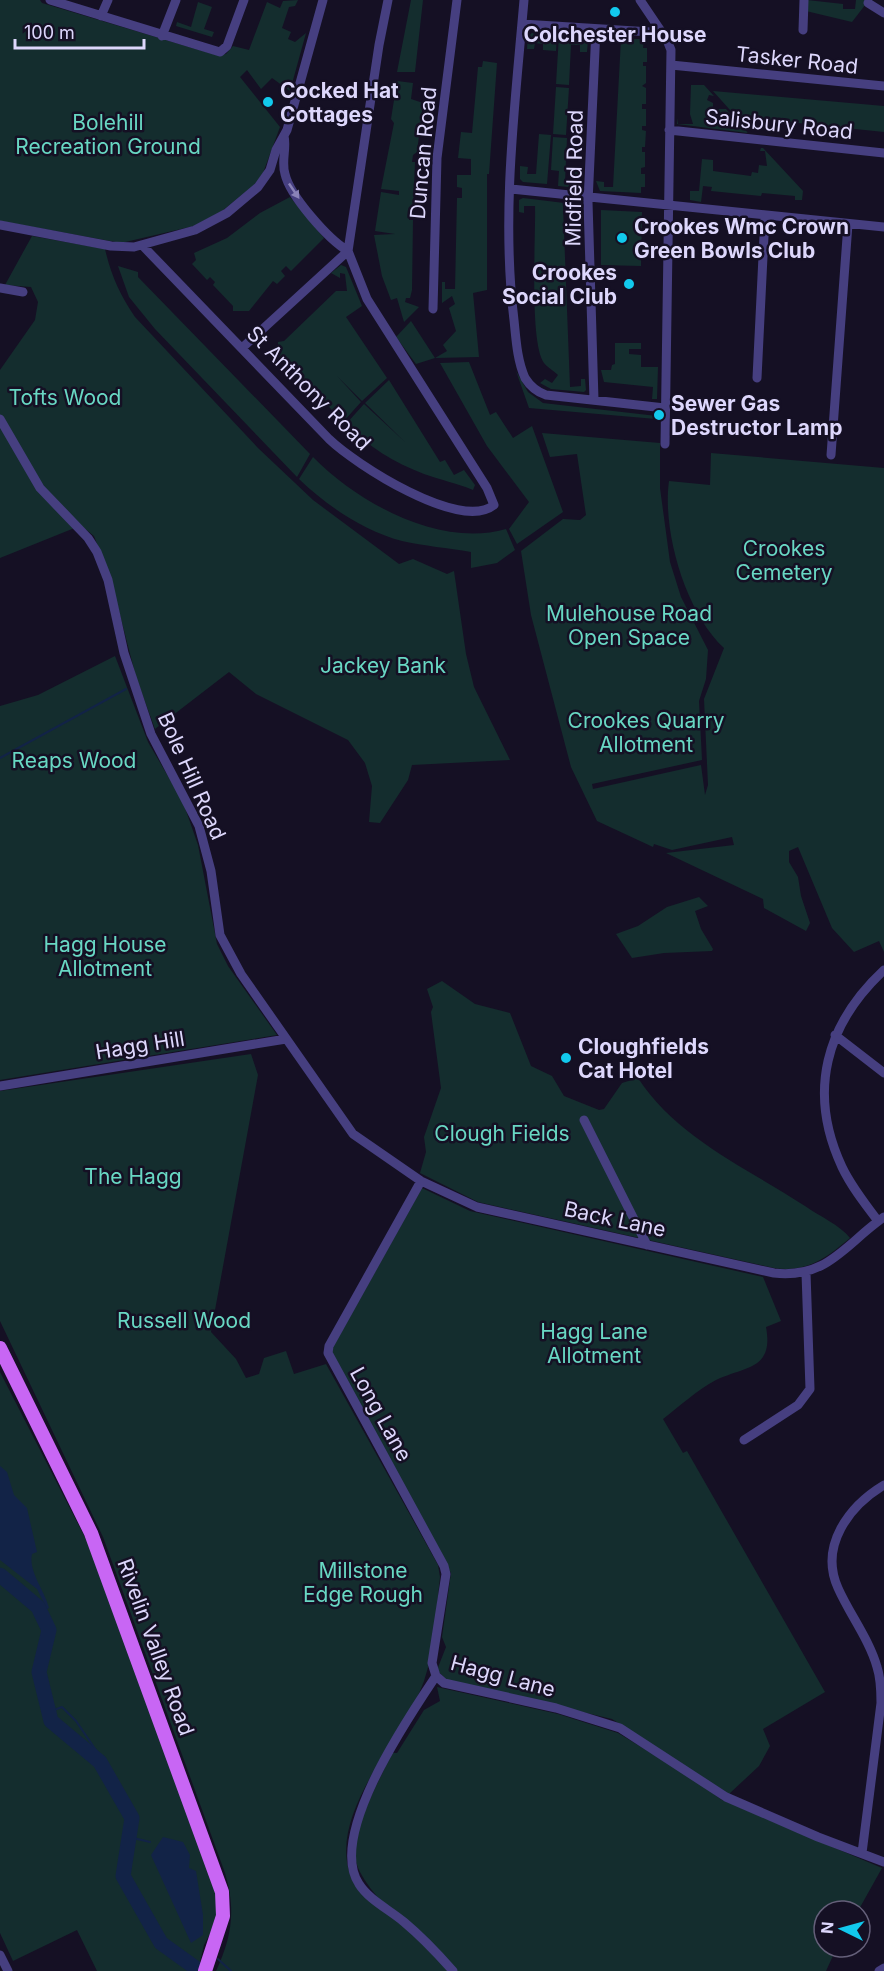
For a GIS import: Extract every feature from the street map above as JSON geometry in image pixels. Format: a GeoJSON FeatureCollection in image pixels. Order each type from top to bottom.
{"type":"FeatureCollection","features":[{"type":"Feature","properties":{"kind":"main road","name":"Rivelin Valley Road"},"geometry":{"type":"LineString","coordinates":[[0,1348],[91,1533],[222,1892],[223,1916],[206,1968]]}},
{"type":"Feature","properties":{"kind":"street"},"geometry":{"type":"LineString","coordinates":[[50,0],[162,36],[223,51],[244,0]]}},
{"type":"Feature","properties":{"kind":"street"},"geometry":{"type":"LineString","coordinates":[[101,16],[108,0]]}},
{"type":"Feature","properties":{"kind":"street"},"geometry":{"type":"LineString","coordinates":[[162,36],[176,0]]}},
{"type":"Feature","properties":{"kind":"street"},"geometry":{"type":"LineString","coordinates":[[0,225],[111,246],[142,245],[201,228],[235,207],[267,176],[284,136],[323,0]]}},
{"type":"Feature","properties":{"kind":"street"},"geometry":{"type":"LineString","coordinates":[[242,348],[348,251],[379,45],[388,0]]}},
{"type":"Feature","properties":{"kind":"street","name":"Duncan Road"},"geometry":{"type":"LineString","coordinates":[[433,309],[436,165],[457,0]]}},
{"type":"Feature","properties":{"kind":"street"},"geometry":{"type":"LineString","coordinates":[[524,0],[511,189],[511,293],[518,352],[525,377],[532,388],[542,394],[665,408]]}},
{"type":"Feature","properties":{"kind":"street"},"geometry":{"type":"LineString","coordinates":[[640,0],[670,45],[665,444]]}},
{"type":"Feature","properties":{"kind":"street"},"geometry":{"type":"LineString","coordinates":[[802,30],[804,0]]}},
{"type":"Feature","properties":{"kind":"street"},"geometry":{"type":"LineString","coordinates":[[868,3],[884,13]]}},
{"type":"Feature","properties":{"kind":"street"},"geometry":{"type":"LineString","coordinates":[[522,24],[651,32],[659,28]]}},
{"type":"Feature","properties":{"kind":"street","name":"Midfield Road"},"geometry":{"type":"LineString","coordinates":[[594,400],[588,196],[596,29]]}},
{"type":"Feature","properties":{"kind":"street","name":"Tasker Road"},"geometry":{"type":"LineString","coordinates":[[671,66],[884,86]]}},
{"type":"Feature","properties":{"kind":"street","name":"Salisbury Road"},"geometry":{"type":"LineString","coordinates":[[669,130],[884,153]]}},
{"type":"Feature","properties":{"kind":"street"},"geometry":{"type":"LineString","coordinates":[[284,136],[284,171],[291,188],[321,228],[348,251]]}},
{"type":"Feature","properties":{"kind":"street"},"geometry":{"type":"LineString","coordinates":[[511,189],[884,227]]}},
{"type":"Feature","properties":{"kind":"street"},"geometry":{"type":"LineString","coordinates":[[757,378],[765,216]]}},
{"type":"Feature","properties":{"kind":"street"},"geometry":{"type":"LineString","coordinates":[[831,454],[848,224]]}},
{"type":"Feature","properties":{"kind":"street","name":"St Anthony Road"},"geometry":{"type":"LineString","coordinates":[[142,245],[355,462],[431,502],[456,509],[489,509],[494,505],[494,500],[411,366],[390,337],[360,284],[348,251]]}},
{"type":"Feature","properties":{"kind":"street"},"geometry":{"type":"LineString","coordinates":[[0,288],[23,292]]}},
{"type":"Feature","properties":{"kind":"street","name":"Bole Hill Road"},"geometry":{"type":"LineString","coordinates":[[0,419],[40,488],[88,538],[97,552],[108,580],[124,653],[151,734],[200,826],[211,871],[220,935],[241,974],[353,1134],[421,1181]]}},
{"type":"Feature","properties":{"kind":"street"},"geometry":{"type":"LineString","coordinates":[[744,1440],[798,1405],[810,1389],[806,1273],[842,1254],[881,1219],[852,1186],[832,1142],[825,1083],[835,1035],[848,1009],[884,970]]}},
{"type":"Feature","properties":{"kind":"street"},"geometry":{"type":"LineString","coordinates":[[835,1035],[884,1073]]}},
{"type":"Feature","properties":{"kind":"street","name":"Hagg Hill"},"geometry":{"type":"LineString","coordinates":[[0,1086],[286,1040]]}},
{"type":"Feature","properties":{"kind":"street"},"geometry":{"type":"LineString","coordinates":[[584,1120],[647,1245]]}},
{"type":"Feature","properties":{"kind":"street","name":"Back Lane"},"geometry":{"type":"LineString","coordinates":[[421,1181],[477,1207],[774,1273],[806,1273]]}},
{"type":"Feature","properties":{"kind":"street","name":"Long Lane"},"geometry":{"type":"LineString","coordinates":[[421,1181],[370,1269],[329,1346],[328,1353],[444,1566],[446,1574],[432,1663],[436,1676]]}},
{"type":"Feature","properties":{"kind":"street"},"geometry":{"type":"LineString","coordinates":[[862,1854],[881,1703],[881,1685],[871,1651],[837,1587],[833,1559],[839,1529],[861,1503],[884,1485]]}},
{"type":"Feature","properties":{"kind":"street","name":"Hagg Lane"},"geometry":{"type":"LineString","coordinates":[[453,1971],[433,1948],[359,1884],[351,1868],[352,1838],[369,1793],[390,1747],[436,1676],[444,1683],[556,1708],[620,1728],[726,1797],[884,1862]]}},
{"type":"Feature","properties":{"kind":"street"},"geometry":{"type":"LineString","coordinates":[[0,1955],[8,1971]]}},
{"type":"Feature","properties":{"kind":"street"},"geometry":{"type":"LineString","coordinates":[[879,1971],[884,1968]]}},
{"type":"Feature","properties":{"kind":"green space","name":"Bolehill Recreation Ground"},"geometry":{"type":"Polygon","coordinates":[[[0,0],[40,0],[42,3],[216,55],[226,54],[233,46],[249,50],[267,2],[280,8],[283,1],[298,0],[295,6],[289,7],[282,28],[291,32],[288,39],[295,42],[306,33],[290,91],[272,78],[261,89],[247,70],[240,77],[280,127],[263,173],[254,185],[222,211],[194,226],[121,243],[0,221],[0,0]]]}},
{"type":"Feature","properties":{"kind":"green space"},"geometry":{"type":"Polygon","coordinates":[[[411,0],[423,0],[415,72],[397,72],[411,0]]]}},
{"type":"Feature","properties":{"kind":"green space"},"geometry":{"type":"Polygon","coordinates":[[[807,0],[843,4],[843,9],[855,9],[856,0],[869,0],[852,22],[806,11],[807,0]]]}},
{"type":"Feature","properties":{"kind":"green space"},"geometry":{"type":"Polygon","coordinates":[[[198,2],[212,7],[204,29],[214,32],[212,37],[176,26],[177,22],[191,27],[198,2]]]}},
{"type":"Feature","properties":{"kind":"green space"},"geometry":{"type":"Polygon","coordinates":[[[532,33],[557,35],[556,51],[543,50],[543,44],[535,43],[534,49],[527,49],[528,36],[532,33]]]}},
{"type":"Feature","properties":{"kind":"green space"},"geometry":{"type":"Polygon","coordinates":[[[559,35],[585,36],[588,40],[587,52],[580,52],[580,45],[571,45],[569,85],[556,84],[559,35]]]}},
{"type":"Feature","properties":{"kind":"green space"},"geometry":{"type":"Polygon","coordinates":[[[621,39],[644,39],[643,48],[647,48],[647,62],[643,62],[643,66],[646,66],[646,83],[642,86],[646,88],[646,104],[642,104],[642,109],[646,109],[646,126],[642,126],[642,130],[646,131],[645,147],[642,147],[642,152],[645,152],[645,167],[641,168],[641,174],[645,174],[645,187],[641,187],[641,193],[600,191],[596,181],[604,182],[604,187],[613,187],[621,39]]]}},
{"type":"Feature","properties":{"kind":"green space"},"geometry":{"type":"Polygon","coordinates":[[[483,61],[497,63],[489,174],[487,174],[487,290],[473,293],[479,357],[435,358],[447,351],[443,345],[456,331],[449,308],[455,304],[452,296],[442,303],[442,282],[445,282],[445,289],[455,289],[457,198],[462,198],[462,188],[457,187],[457,175],[471,175],[471,159],[458,158],[461,132],[472,133],[478,67],[482,67],[483,61]]]}},
{"type":"Feature","properties":{"kind":"green space"},"geometry":{"type":"Polygon","coordinates":[[[397,81],[413,83],[411,99],[423,103],[417,152],[413,155],[412,162],[415,162],[413,213],[409,213],[409,220],[413,220],[412,290],[410,298],[406,298],[405,302],[419,307],[404,322],[397,298],[391,300],[382,276],[374,235],[395,234],[375,231],[381,192],[399,195],[399,191],[381,189],[394,123],[391,119],[397,81]]]}},
{"type":"Feature","properties":{"kind":"green space"},"geometry":{"type":"Polygon","coordinates":[[[691,85],[704,85],[714,96],[709,95],[707,100],[713,103],[713,109],[726,109],[748,133],[677,124],[677,118],[678,124],[693,124],[690,114],[691,85]]]}},
{"type":"Feature","properties":{"kind":"green space"},"geometry":{"type":"Polygon","coordinates":[[[556,87],[569,88],[566,135],[553,134],[556,87]]]}},
{"type":"Feature","properties":{"kind":"green space"},"geometry":{"type":"Polygon","coordinates":[[[713,91],[884,106],[884,132],[749,118],[747,129],[713,91]]]}},
{"type":"Feature","properties":{"kind":"green space"},"geometry":{"type":"Polygon","coordinates":[[[539,134],[551,135],[547,184],[523,182],[520,179],[520,166],[528,167],[527,174],[536,174],[539,134]]]}},
{"type":"Feature","properties":{"kind":"green space"},"geometry":{"type":"Polygon","coordinates":[[[553,137],[567,138],[565,182],[574,183],[575,171],[582,171],[579,188],[558,186],[559,171],[551,170],[553,137]]]}},
{"type":"Feature","properties":{"kind":"green space"},"geometry":{"type":"Polygon","coordinates":[[[763,148],[803,191],[802,200],[795,200],[795,196],[762,193],[761,196],[711,191],[712,187],[703,186],[701,202],[690,200],[690,191],[699,191],[702,159],[713,160],[713,171],[751,176],[752,172],[758,173],[759,165],[767,166],[765,151],[760,151],[763,148]]]}},
{"type":"Feature","properties":{"kind":"green space"},"geometry":{"type":"Polygon","coordinates":[[[290,197],[324,238],[291,271],[286,266],[281,271],[285,276],[277,284],[273,281],[249,311],[233,311],[233,306],[213,285],[215,282],[210,277],[207,280],[192,264],[196,260],[194,253],[227,238],[260,213],[290,197]]]}},
{"type":"Feature","properties":{"kind":"green space"},"geometry":{"type":"Polygon","coordinates":[[[523,198],[581,205],[581,213],[575,214],[575,205],[563,206],[570,387],[581,386],[581,379],[585,379],[586,390],[584,392],[551,389],[540,383],[545,379],[552,383],[558,375],[544,363],[539,351],[534,288],[535,206],[524,206],[524,213],[519,212],[519,200],[523,198]]]}},
{"type":"Feature","properties":{"kind":"green space","name":"Crookes Wmc Crown Green Bowls Club"},"geometry":{"type":"Polygon","coordinates":[[[601,210],[642,212],[641,266],[601,265],[601,210]]]}},
{"type":"Feature","properties":{"kind":"green space"},"geometry":{"type":"Polygon","coordinates":[[[32,236],[105,249],[117,284],[135,317],[258,448],[313,500],[399,564],[413,559],[447,574],[454,571],[466,654],[474,687],[510,760],[412,765],[408,780],[380,823],[369,822],[372,786],[365,763],[348,740],[256,694],[229,672],[155,729],[136,677],[111,580],[94,536],[63,511],[77,527],[0,558],[0,370],[35,320],[38,302],[31,287],[5,285],[32,236]]]}},
{"type":"Feature","properties":{"kind":"green space"},"geometry":{"type":"Polygon","coordinates":[[[341,265],[346,267],[362,306],[346,317],[387,378],[362,401],[337,376],[361,402],[343,422],[306,382],[278,358],[278,342],[284,341],[336,291],[347,291],[345,274],[340,273],[340,278],[331,273],[341,265]]]}},
{"type":"Feature","properties":{"kind":"green space"},"geometry":{"type":"Polygon","coordinates":[[[118,266],[138,272],[138,277],[310,454],[297,477],[155,329],[129,297],[118,266]]]}},
{"type":"Feature","properties":{"kind":"green space"},"geometry":{"type":"Polygon","coordinates":[[[411,321],[435,358],[416,364],[396,337],[411,321]]]}},
{"type":"Feature","properties":{"kind":"green space"},"geometry":{"type":"Polygon","coordinates":[[[615,343],[641,343],[641,349],[629,349],[629,354],[641,355],[641,367],[658,367],[657,399],[652,399],[653,387],[604,382],[601,370],[611,370],[612,365],[615,364],[615,343]]]}},
{"type":"Feature","properties":{"kind":"green space"},"geometry":{"type":"Polygon","coordinates":[[[469,362],[490,415],[496,412],[513,438],[532,426],[563,512],[517,544],[509,529],[529,502],[487,446],[440,363],[469,362]]]}},
{"type":"Feature","properties":{"kind":"green space"},"geometry":{"type":"Polygon","coordinates":[[[516,371],[528,392],[543,403],[657,416],[656,419],[529,408],[516,371]]]}},
{"type":"Feature","properties":{"kind":"green space"},"geometry":{"type":"Polygon","coordinates":[[[389,380],[440,462],[445,460],[454,475],[464,470],[475,485],[473,490],[403,465],[372,447],[346,424],[364,404],[405,442],[365,403],[389,380]]]}},
{"type":"Feature","properties":{"kind":"green space"},"geometry":{"type":"Polygon","coordinates":[[[542,433],[660,443],[660,488],[670,562],[681,597],[708,650],[706,679],[699,701],[702,760],[592,784],[593,789],[701,765],[705,795],[708,785],[704,699],[724,648],[710,633],[698,614],[680,570],[669,524],[669,481],[710,485],[711,453],[884,468],[884,952],[879,941],[854,952],[832,928],[798,847],[789,851],[789,862],[798,877],[801,896],[810,923],[806,931],[764,908],[763,899],[666,853],[734,845],[732,837],[672,850],[654,844],[653,847],[597,821],[571,767],[531,615],[521,551],[563,519],[580,520],[586,515],[577,454],[550,457],[542,433]]]}},
{"type":"Feature","properties":{"kind":"green space"},"geometry":{"type":"Polygon","coordinates":[[[313,457],[353,490],[376,505],[402,517],[428,527],[454,532],[481,533],[506,529],[515,550],[497,563],[471,568],[471,552],[402,541],[374,531],[334,508],[299,479],[313,457]]]}},
{"type":"Feature","properties":{"kind":"green space","name":"Hagg House Allotment"},"geometry":{"type":"Polygon","coordinates":[[[115,656],[148,742],[183,802],[198,845],[217,944],[228,966],[277,1035],[0,1080],[0,706],[38,695],[115,656]]]}},
{"type":"Feature","properties":{"kind":"green space"},"geometry":{"type":"Polygon","coordinates":[[[699,897],[708,906],[695,911],[712,951],[664,953],[632,958],[616,934],[638,926],[667,907],[699,897]]]}},
{"type":"Feature","properties":{"kind":"green space","name":"Clough Fields"},"geometry":{"type":"Polygon","coordinates":[[[442,981],[475,1004],[510,1013],[531,1066],[552,1076],[564,1096],[599,1110],[604,1109],[622,1083],[638,1078],[672,1118],[693,1135],[835,1225],[850,1238],[824,1258],[806,1266],[774,1268],[478,1202],[420,1173],[426,1152],[424,1137],[441,1088],[431,1012],[433,1007],[427,989],[442,981]]]}},
{"type":"Feature","properties":{"kind":"green space"},"geometry":{"type":"Polygon","coordinates":[[[251,1054],[258,1075],[211,1332],[236,1359],[246,1378],[259,1374],[264,1358],[286,1351],[294,1374],[326,1364],[438,1565],[440,1577],[435,1630],[424,1681],[414,1704],[368,1781],[355,1808],[348,1834],[347,1860],[355,1885],[359,1890],[397,1920],[450,1971],[216,1971],[226,1946],[231,1923],[230,1899],[225,1873],[103,1537],[0,1321],[0,1091],[251,1054]]]}},
{"type":"Feature","properties":{"kind":"green space","name":"Hagg Lane Allotment"},"geometry":{"type":"Polygon","coordinates":[[[422,1188],[470,1211],[763,1277],[781,1321],[766,1327],[766,1351],[761,1359],[747,1368],[709,1384],[663,1419],[683,1453],[687,1451],[825,1692],[763,1729],[770,1746],[759,1766],[729,1794],[612,1719],[447,1680],[437,1670],[446,1647],[442,1637],[451,1573],[332,1355],[332,1349],[422,1188]]]}},
{"type":"Feature","properties":{"kind":"green space"},"geometry":{"type":"Polygon","coordinates":[[[0,1372],[95,1557],[206,1865],[216,1895],[216,1922],[204,1945],[199,1966],[163,1940],[126,1875],[136,1818],[106,1764],[55,1718],[44,1675],[52,1636],[51,1627],[39,1605],[0,1570],[0,1372]]]}},
{"type":"Feature","properties":{"kind":"green space"},"geometry":{"type":"Polygon","coordinates":[[[0,1580],[36,1608],[45,1632],[35,1671],[48,1722],[99,1765],[130,1818],[120,1876],[158,1944],[196,1971],[97,1971],[77,1930],[13,1961],[0,1933],[0,1580]]]}},
{"type":"Feature","properties":{"kind":"green space"},"geometry":{"type":"Polygon","coordinates":[[[437,1687],[558,1714],[618,1733],[684,1773],[722,1800],[882,1868],[865,1899],[812,1899],[812,1959],[832,1959],[826,1971],[457,1971],[379,1899],[357,1866],[355,1852],[364,1814],[392,1753],[397,1753],[424,1710],[440,1701],[437,1687]]]}},
{"type":"Feature","properties":{"kind":"water"},"geometry":{"type":"Polygon","coordinates":[[[0,1466],[7,1472],[14,1495],[27,1508],[37,1552],[32,1554],[32,1567],[47,1601],[49,1608],[47,1609],[37,1589],[0,1560],[0,1466]]]}},
{"type":"Feature","properties":{"kind":"water"},"geometry":{"type":"Polygon","coordinates":[[[163,1837],[183,1842],[190,1855],[189,1868],[196,1871],[203,1915],[203,1935],[191,1943],[151,1855],[163,1837]]]}},
{"type":"Feature","properties":{"kind":"waterway"},"geometry":{"type":"LineString","coordinates":[[0,758],[126,689]]}},
{"type":"Feature","properties":{"kind":"waterway"},"geometry":{"type":"LineString","coordinates":[[0,1575],[38,1607],[49,1630],[39,1672],[51,1721],[100,1762],[132,1818],[123,1876],[161,1943],[200,1971]]}},
{"type":"Feature","properties":{"kind":"waterway"},"geometry":{"type":"LineString","coordinates":[[49,1712],[62,1707],[76,1721],[102,1759],[101,1764]]}},
{"type":"Feature","properties":{"kind":"waterway"},"geometry":{"type":"LineString","coordinates":[[129,1837],[150,1842]]}},
{"type":"Feature","properties":{"kind":"waterway"},"geometry":{"type":"LineString","coordinates":[[218,1959],[231,1971]]}},
{"type":"Feature","properties":{"kind":"place","name":"Colchester House"},"geometry":{"type":"Point","coordinates":[615,12]}},
{"type":"Feature","properties":{"kind":"place","name":"Cocked Hat Cottages"},"geometry":{"type":"Point","coordinates":[268,102]}},
{"type":"Feature","properties":{"kind":"place","name":"Crookes Wmc Crown Green Bowls Club"},"geometry":{"type":"Point","coordinates":[622,238]}},
{"type":"Feature","properties":{"kind":"place","name":"Crookes Social Club"},"geometry":{"type":"Point","coordinates":[629,284]}},
{"type":"Feature","properties":{"kind":"place","name":"Sewer Gas Destructor Lamp"},"geometry":{"type":"Point","coordinates":[659,415]}},
{"type":"Feature","properties":{"kind":"place","name":"Cloughfields Cat Hotel"},"geometry":{"type":"Point","coordinates":[566,1058]}},
{"type":"Feature","properties":{"kind":"park label","name":"Tofts Wood"},"geometry":{"type":"Point","coordinates":[65,397]}},
{"type":"Feature","properties":{"kind":"park label","name":"Crookes Cemetery"},"geometry":{"type":"Point","coordinates":[784,560]}},
{"type":"Feature","properties":{"kind":"park label","name":"Mulehouse Road Open Space"},"geometry":{"type":"Point","coordinates":[629,625]}},
{"type":"Feature","properties":{"kind":"park label","name":"Jackey Bank"},"geometry":{"type":"Point","coordinates":[383,665]}},
{"type":"Feature","properties":{"kind":"park label","name":"Crookes Quarry Allotment"},"geometry":{"type":"Point","coordinates":[646,732]}},
{"type":"Feature","properties":{"kind":"park label","name":"Reaps Wood"},"geometry":{"type":"Point","coordinates":[74,760]}},
{"type":"Feature","properties":{"kind":"park label","name":"The Hagg"},"geometry":{"type":"Point","coordinates":[133,1176]}},
{"type":"Feature","properties":{"kind":"park label","name":"Russell Wood"},"geometry":{"type":"Point","coordinates":[184,1320]}},
{"type":"Feature","properties":{"kind":"park label","name":"Millstone Edge Rough"},"geometry":{"type":"Point","coordinates":[363,1582]}}]}
